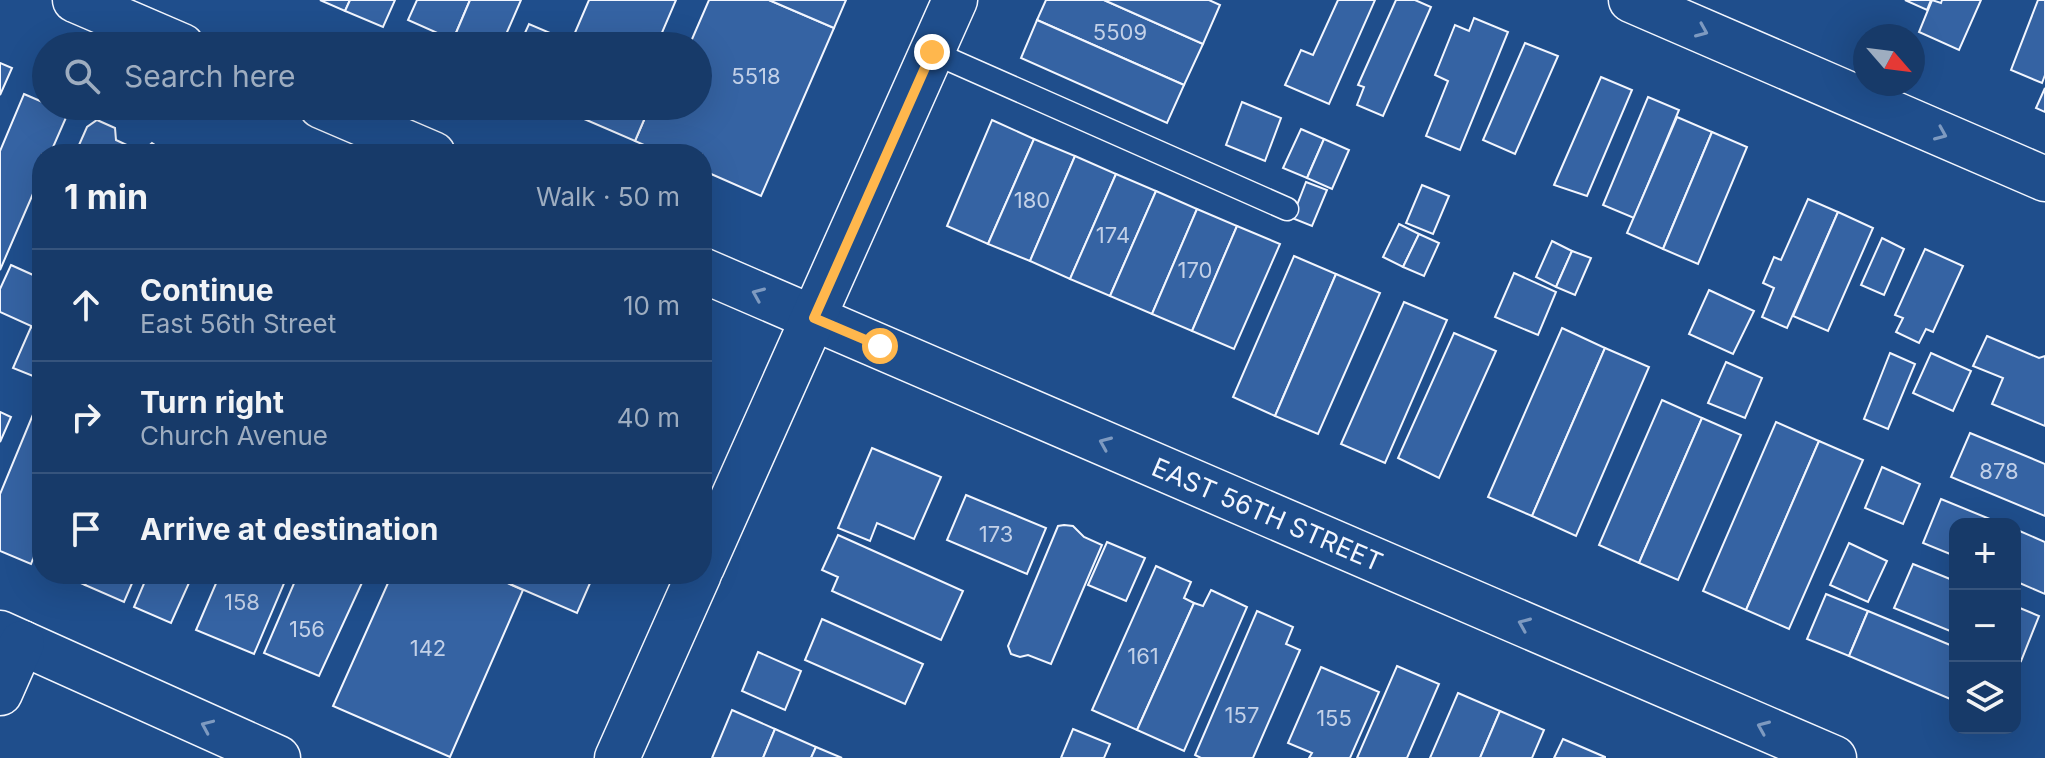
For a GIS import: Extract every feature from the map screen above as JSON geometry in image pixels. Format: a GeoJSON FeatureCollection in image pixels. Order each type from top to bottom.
{"type":"FeatureCollection","features":[{"type":"Feature","properties":{"kind":"street"},"geometry":{"type":"LineString","coordinates":[[75,0],[149,32]]}},
{"type":"Feature","properties":{"kind":"street"},"geometry":{"type":"LineString","coordinates":[[712,545],[955,0]]}},
{"type":"Feature","properties":{"kind":"street"},"geometry":{"type":"LineString","coordinates":[[1631,0],[2045,179]]}},
{"type":"Feature","properties":{"kind":"street"},"geometry":{"type":"LineString","coordinates":[[354,120],[410,144]]}},
{"type":"Feature","properties":{"kind":"street","name":"EAST 56TH STREET"},"geometry":{"type":"LineString","coordinates":[[712,274],[1834,758]]}},
{"type":"Feature","properties":{"kind":"street"},"geometry":{"type":"LineString","coordinates":[[617,758],[695,584]]}},
{"type":"Feature","properties":{"kind":"street"},"geometry":{"type":"LineString","coordinates":[[0,693],[11,638],[278,758]]}},
{"type":"Feature","properties":{"kind":"lane"},"geometry":{"type":"LineString","coordinates":[[932,52],[1287,209]]}},
{"type":"Feature","properties":{"kind":"building"},"geometry":{"type":"Polygon","coordinates":[[[320,0],[350,0],[345,11],[320,0]]]}},
{"type":"Feature","properties":{"kind":"building"},"geometry":{"type":"Polygon","coordinates":[[[350,0],[395,0],[383,27],[345,11],[350,0]]]}},
{"type":"Feature","properties":{"kind":"building"},"geometry":{"type":"Polygon","coordinates":[[[417,0],[470,0],[456,32],[435,32],[408,20],[417,0]]]}},
{"type":"Feature","properties":{"kind":"building"},"geometry":{"type":"Polygon","coordinates":[[[470,0],[521,0],[507,32],[456,32],[470,0]]]}},
{"type":"Feature","properties":{"kind":"building"},"geometry":{"type":"Polygon","coordinates":[[[589,0],[676,0],[662,32],[575,32],[589,0]]]}},
{"type":"Feature","properties":{"kind":"building"},"geometry":{"type":"Polygon","coordinates":[[[709,0],[769,0],[834,28],[761,196],[712,174],[712,144],[642,144],[635,141],[644,120],[712,120],[712,32],[695,32],[709,0]]]}},
{"type":"Feature","properties":{"kind":"building"},"geometry":{"type":"Polygon","coordinates":[[[769,0],[846,0],[834,28],[769,0]]]}},
{"type":"Feature","properties":{"kind":"building"},"geometry":{"type":"Polygon","coordinates":[[[1046,0],[1104,0],[1203,44],[1184,85],[1037,20],[1046,0]]]}},
{"type":"Feature","properties":{"kind":"building"},"geometry":{"type":"Polygon","coordinates":[[[1104,0],[1209,0],[1220,5],[1203,44],[1104,0]]]}},
{"type":"Feature","properties":{"kind":"building"},"geometry":{"type":"Polygon","coordinates":[[[1338,0],[1375,0],[1329,104],[1285,85],[1301,50],[1313,55],[1338,0]]]}},
{"type":"Feature","properties":{"kind":"building"},"geometry":{"type":"Polygon","coordinates":[[[1396,0],[1415,0],[1431,7],[1383,116],[1357,105],[1364,87],[1358,85],[1396,0]]]}},
{"type":"Feature","properties":{"kind":"building"},"geometry":{"type":"Polygon","coordinates":[[[1905,0],[1931,0],[1927,10],[1905,0]]]}},
{"type":"Feature","properties":{"kind":"building"},"geometry":{"type":"Polygon","coordinates":[[[1932,0],[1941,3],[1942,0],[1981,0],[1959,50],[1925,35],[1925,24],[1922,24],[1932,0]]]}},
{"type":"Feature","properties":{"kind":"building"},"geometry":{"type":"Polygon","coordinates":[[[2038,0],[2045,0],[2045,75],[2042,83],[2011,70],[2038,0]]]}},
{"type":"Feature","properties":{"kind":"building"},"geometry":{"type":"Polygon","coordinates":[[[1474,18],[1508,32],[1460,150],[1426,136],[1448,81],[1435,75],[1455,25],[1469,31],[1474,18]]]}},
{"type":"Feature","properties":{"kind":"building"},"geometry":{"type":"Polygon","coordinates":[[[1037,20],[1184,85],[1167,123],[1021,58],[1037,20]]]}},
{"type":"Feature","properties":{"kind":"building"},"geometry":{"type":"Polygon","coordinates":[[[529,24],[548,32],[525,32],[529,24]]]}},
{"type":"Feature","properties":{"kind":"building"},"geometry":{"type":"Polygon","coordinates":[[[1525,43],[1558,56],[1515,154],[1483,140],[1525,43]]]}},
{"type":"Feature","properties":{"kind":"building"},"geometry":{"type":"Polygon","coordinates":[[[0,63],[12,68],[0,95],[0,63]]]}},
{"type":"Feature","properties":{"kind":"building"},"geometry":{"type":"Polygon","coordinates":[[[1601,77],[1632,90],[1587,196],[1554,185],[1601,77]]]}},
{"type":"Feature","properties":{"kind":"building"},"geometry":{"type":"Polygon","coordinates":[[[2045,88],[2045,112],[2036,108],[2045,88]]]}},
{"type":"Feature","properties":{"kind":"building"},"geometry":{"type":"Polygon","coordinates":[[[24,94],[32,97],[32,120],[65,120],[54,144],[32,144],[32,196],[0,270],[0,151],[24,94]]]}},
{"type":"Feature","properties":{"kind":"building"},"geometry":{"type":"Polygon","coordinates":[[[1648,97],[1679,110],[1634,218],[1603,205],[1648,97]]]}},
{"type":"Feature","properties":{"kind":"building"},"geometry":{"type":"Polygon","coordinates":[[[1242,102],[1281,118],[1265,161],[1226,145],[1242,102]]]}},
{"type":"Feature","properties":{"kind":"building"},"geometry":{"type":"Polygon","coordinates":[[[1677,117],[1712,132],[1663,249],[1627,233],[1677,117]]]}},
{"type":"Feature","properties":{"kind":"building"},"geometry":{"type":"Polygon","coordinates":[[[97,120],[115,128],[116,140],[125,144],[79,144],[87,127],[97,120]]]}},
{"type":"Feature","properties":{"kind":"building"},"geometry":{"type":"Polygon","coordinates":[[[586,120],[644,120],[635,141],[586,120]]]}},
{"type":"Feature","properties":{"kind":"building"},"geometry":{"type":"Polygon","coordinates":[[[992,120],[1034,139],[988,244],[947,226],[992,120]]]}},
{"type":"Feature","properties":{"kind":"building"},"geometry":{"type":"Polygon","coordinates":[[[1301,129],[1324,139],[1307,178],[1283,168],[1301,129]]]}},
{"type":"Feature","properties":{"kind":"building"},"geometry":{"type":"Polygon","coordinates":[[[1712,132],[1747,147],[1698,264],[1663,249],[1712,132]]]}},
{"type":"Feature","properties":{"kind":"building"},"geometry":{"type":"Polygon","coordinates":[[[1034,139],[1075,156],[1030,261],[988,244],[1034,139]]]}},
{"type":"Feature","properties":{"kind":"building"},"geometry":{"type":"Polygon","coordinates":[[[1324,139],[1349,150],[1332,189],[1307,178],[1324,139]]]}},
{"type":"Feature","properties":{"kind":"building"},"geometry":{"type":"Polygon","coordinates":[[[1075,156],[1116,174],[1070,279],[1030,261],[1075,156]]]}},
{"type":"Feature","properties":{"kind":"building"},"geometry":{"type":"Polygon","coordinates":[[[1116,174],[1156,191],[1110,296],[1070,279],[1116,174]]]}},
{"type":"Feature","properties":{"kind":"building"},"geometry":{"type":"Polygon","coordinates":[[[1306,182],[1327,190],[1312,226],[1292,218],[1306,182]]]}},
{"type":"Feature","properties":{"kind":"building"},"geometry":{"type":"Polygon","coordinates":[[[1422,185],[1449,196],[1433,234],[1406,223],[1422,185]]]}},
{"type":"Feature","properties":{"kind":"building"},"geometry":{"type":"Polygon","coordinates":[[[1156,191],[1197,209],[1152,314],[1110,296],[1156,191]]]}},
{"type":"Feature","properties":{"kind":"building"},"geometry":{"type":"Polygon","coordinates":[[[1808,199],[1838,212],[1787,328],[1762,317],[1774,288],[1763,283],[1774,257],[1781,260],[1808,199]]]}},
{"type":"Feature","properties":{"kind":"building"},"geometry":{"type":"Polygon","coordinates":[[[1197,209],[1237,226],[1192,331],[1152,314],[1197,209]]]}},
{"type":"Feature","properties":{"kind":"building"},"geometry":{"type":"Polygon","coordinates":[[[1838,212],[1873,228],[1828,331],[1793,316],[1838,212]]]}},
{"type":"Feature","properties":{"kind":"building"},"geometry":{"type":"Polygon","coordinates":[[[1399,224],[1419,234],[1403,267],[1383,257],[1399,224]]]}},
{"type":"Feature","properties":{"kind":"building"},"geometry":{"type":"Polygon","coordinates":[[[1237,226],[1280,244],[1234,349],[1192,331],[1237,226]]]}},
{"type":"Feature","properties":{"kind":"building"},"geometry":{"type":"Polygon","coordinates":[[[1419,234],[1439,243],[1424,276],[1403,267],[1419,234]]]}},
{"type":"Feature","properties":{"kind":"building"},"geometry":{"type":"Polygon","coordinates":[[[1882,238],[1904,249],[1884,295],[1861,285],[1882,238]]]}},
{"type":"Feature","properties":{"kind":"building"},"geometry":{"type":"Polygon","coordinates":[[[1552,241],[1572,251],[1556,287],[1536,277],[1552,241]]]}},
{"type":"Feature","properties":{"kind":"building"},"geometry":{"type":"Polygon","coordinates":[[[1925,249],[1963,266],[1933,332],[1926,329],[1919,343],[1896,332],[1903,318],[1895,315],[1925,249]]]}},
{"type":"Feature","properties":{"kind":"building"},"geometry":{"type":"Polygon","coordinates":[[[1572,251],[1591,258],[1575,295],[1556,287],[1572,251]]]}},
{"type":"Feature","properties":{"kind":"building"},"geometry":{"type":"Polygon","coordinates":[[[1294,256],[1336,274],[1275,416],[1233,397],[1294,256]]]}},
{"type":"Feature","properties":{"kind":"building"},"geometry":{"type":"Polygon","coordinates":[[[11,265],[32,274],[32,326],[0,312],[0,289],[11,265]]]}},
{"type":"Feature","properties":{"kind":"building"},"geometry":{"type":"Polygon","coordinates":[[[1514,273],[1556,292],[1538,335],[1495,317],[1514,273]]]}},
{"type":"Feature","properties":{"kind":"building"},"geometry":{"type":"Polygon","coordinates":[[[1336,274],[1380,293],[1318,434],[1275,416],[1336,274]]]}},
{"type":"Feature","properties":{"kind":"building"},"geometry":{"type":"Polygon","coordinates":[[[1709,290],[1754,311],[1733,354],[1689,334],[1709,290]]]}},
{"type":"Feature","properties":{"kind":"building"},"geometry":{"type":"Polygon","coordinates":[[[1404,302],[1447,320],[1385,463],[1341,444],[1404,302]]]}},
{"type":"Feature","properties":{"kind":"building"},"geometry":{"type":"Polygon","coordinates":[[[31,327],[32,327],[32,376],[13,368],[31,327]]]}},
{"type":"Feature","properties":{"kind":"building"},"geometry":{"type":"Polygon","coordinates":[[[1562,328],[1605,348],[1532,516],[1488,497],[1562,328]]]}},
{"type":"Feature","properties":{"kind":"building"},"geometry":{"type":"Polygon","coordinates":[[[1454,333],[1496,351],[1439,478],[1398,458],[1454,333]]]}},
{"type":"Feature","properties":{"kind":"building"},"geometry":{"type":"Polygon","coordinates":[[[1987,336],[2039,358],[2045,356],[2045,426],[1992,404],[2003,378],[1973,366],[1987,336]]]}},
{"type":"Feature","properties":{"kind":"building"},"geometry":{"type":"Polygon","coordinates":[[[1605,348],[1649,367],[1576,536],[1532,516],[1605,348]]]}},
{"type":"Feature","properties":{"kind":"building"},"geometry":{"type":"Polygon","coordinates":[[[1890,353],[1915,364],[1888,429],[1864,419],[1890,353]]]}},
{"type":"Feature","properties":{"kind":"building"},"geometry":{"type":"Polygon","coordinates":[[[1931,353],[1971,371],[1953,411],[1913,393],[1931,353]]]}},
{"type":"Feature","properties":{"kind":"building"},"geometry":{"type":"Polygon","coordinates":[[[1726,362],[1762,378],[1745,418],[1708,403],[1726,362]]]}},
{"type":"Feature","properties":{"kind":"building"},"geometry":{"type":"Polygon","coordinates":[[[1662,400],[1702,418],[1639,563],[1599,545],[1662,400]]]}},
{"type":"Feature","properties":{"kind":"building"},"geometry":{"type":"Polygon","coordinates":[[[0,412],[11,417],[0,442],[0,412]]]}},
{"type":"Feature","properties":{"kind":"building"},"geometry":{"type":"Polygon","coordinates":[[[32,417],[31,564],[0,551],[0,494],[32,417]]]}},
{"type":"Feature","properties":{"kind":"building"},"geometry":{"type":"Polygon","coordinates":[[[1702,418],[1741,435],[1678,580],[1639,563],[1702,418]]]}},
{"type":"Feature","properties":{"kind":"building"},"geometry":{"type":"Polygon","coordinates":[[[1776,422],[1819,441],[1746,610],[1703,591],[1776,422]]]}},
{"type":"Feature","properties":{"kind":"building"},"geometry":{"type":"Polygon","coordinates":[[[1970,433],[2045,464],[2045,516],[1951,477],[1970,433]]]}},
{"type":"Feature","properties":{"kind":"building"},"geometry":{"type":"Polygon","coordinates":[[[1819,441],[1863,460],[1789,629],[1746,610],[1819,441]]]}},
{"type":"Feature","properties":{"kind":"building"},"geometry":{"type":"Polygon","coordinates":[[[872,448],[941,477],[914,539],[877,523],[870,541],[838,528],[872,448]]]}},
{"type":"Feature","properties":{"kind":"building"},"geometry":{"type":"Polygon","coordinates":[[[1882,467],[1920,484],[1903,524],[1865,508],[1882,467]]]}},
{"type":"Feature","properties":{"kind":"building"},"geometry":{"type":"Polygon","coordinates":[[[966,495],[1046,528],[1027,574],[947,540],[966,495]]]}},
{"type":"Feature","properties":{"kind":"building"},"geometry":{"type":"Polygon","coordinates":[[[1941,499],[1987,518],[1949,518],[1949,554],[1923,543],[1941,499]]]}},
{"type":"Feature","properties":{"kind":"building"},"geometry":{"type":"Polygon","coordinates":[[[1058,526],[1073,526],[1084,537],[1102,545],[1051,664],[1028,655],[1020,657],[1011,654],[1008,646],[1058,526]]]}},
{"type":"Feature","properties":{"kind":"building"},"geometry":{"type":"Polygon","coordinates":[[[2021,532],[2045,542],[2045,594],[2021,584],[2021,532]]]}},
{"type":"Feature","properties":{"kind":"building"},"geometry":{"type":"Polygon","coordinates":[[[838,535],[963,591],[941,640],[832,591],[838,577],[822,570],[838,535]]]}},
{"type":"Feature","properties":{"kind":"building"},"geometry":{"type":"Polygon","coordinates":[[[1107,542],[1145,558],[1126,601],[1088,585],[1107,542]]]}},
{"type":"Feature","properties":{"kind":"building"},"geometry":{"type":"Polygon","coordinates":[[[1849,543],[1887,561],[1868,602],[1830,585],[1849,543]]]}},
{"type":"Feature","properties":{"kind":"building"},"geometry":{"type":"Polygon","coordinates":[[[1913,564],[1949,579],[1949,631],[1894,608],[1913,564]]]}},
{"type":"Feature","properties":{"kind":"building"},"geometry":{"type":"Polygon","coordinates":[[[1156,566],[1191,582],[1184,598],[1194,603],[1137,730],[1092,710],[1156,566]]]}},
{"type":"Feature","properties":{"kind":"building"},"geometry":{"type":"Polygon","coordinates":[[[85,584],[132,584],[124,602],[85,584]]]}},
{"type":"Feature","properties":{"kind":"building"},"geometry":{"type":"Polygon","coordinates":[[[144,584],[189,584],[171,623],[134,607],[144,584]]]}},
{"type":"Feature","properties":{"kind":"building"},"geometry":{"type":"Polygon","coordinates":[[[216,584],[284,584],[254,654],[196,630],[216,584]]]}},
{"type":"Feature","properties":{"kind":"building"},"geometry":{"type":"Polygon","coordinates":[[[294,584],[361,584],[319,676],[264,653],[294,584]]]}},
{"type":"Feature","properties":{"kind":"building"},"geometry":{"type":"Polygon","coordinates":[[[388,584],[510,584],[523,590],[450,757],[333,706],[388,584]]]}},
{"type":"Feature","properties":{"kind":"building"},"geometry":{"type":"Polygon","coordinates":[[[510,584],[590,584],[577,613],[510,584]]]}},
{"type":"Feature","properties":{"kind":"building"},"geometry":{"type":"Polygon","coordinates":[[[1211,590],[1247,607],[1184,751],[1137,730],[1194,603],[1203,606],[1211,590]]]}},
{"type":"Feature","properties":{"kind":"building"},"geometry":{"type":"Polygon","coordinates":[[[1826,594],[1868,611],[1849,656],[1807,639],[1826,594]]]}},
{"type":"Feature","properties":{"kind":"building"},"geometry":{"type":"Polygon","coordinates":[[[2021,608],[2039,616],[2021,661],[2021,608]]]}},
{"type":"Feature","properties":{"kind":"building"},"geometry":{"type":"Polygon","coordinates":[[[1257,611],[1293,627],[1286,644],[1300,650],[1253,758],[1201,758],[1195,755],[1257,611]]]}},
{"type":"Feature","properties":{"kind":"building"},"geometry":{"type":"Polygon","coordinates":[[[1868,611],[1949,645],[1949,698],[1849,656],[1868,611]]]}},
{"type":"Feature","properties":{"kind":"building"},"geometry":{"type":"Polygon","coordinates":[[[822,619],[923,664],[905,704],[805,660],[822,619]]]}},
{"type":"Feature","properties":{"kind":"building"},"geometry":{"type":"Polygon","coordinates":[[[758,652],[801,671],[785,710],[742,691],[758,652]]]}},
{"type":"Feature","properties":{"kind":"building"},"geometry":{"type":"Polygon","coordinates":[[[1397,666],[1439,684],[1407,758],[1357,758],[1397,666]]]}},
{"type":"Feature","properties":{"kind":"building"},"geometry":{"type":"Polygon","coordinates":[[[1321,667],[1379,692],[1350,758],[1309,758],[1312,753],[1288,743],[1321,667]]]}},
{"type":"Feature","properties":{"kind":"building"},"geometry":{"type":"Polygon","coordinates":[[[1458,693],[1500,711],[1480,758],[1430,758],[1458,693]]]}},
{"type":"Feature","properties":{"kind":"building"},"geometry":{"type":"Polygon","coordinates":[[[732,710],[775,729],[763,758],[712,758],[732,710]]]}},
{"type":"Feature","properties":{"kind":"building"},"geometry":{"type":"Polygon","coordinates":[[[1500,711],[1544,730],[1532,758],[1480,758],[1500,711]]]}},
{"type":"Feature","properties":{"kind":"building"},"geometry":{"type":"Polygon","coordinates":[[[775,729],[816,747],[811,758],[763,758],[775,729]]]}},
{"type":"Feature","properties":{"kind":"building"},"geometry":{"type":"Polygon","coordinates":[[[1073,729],[1110,744],[1104,758],[1061,758],[1073,729]]]}},
{"type":"Feature","properties":{"kind":"building"},"geometry":{"type":"Polygon","coordinates":[[[1563,739],[1605,757],[1605,758],[1554,758],[1563,739]]]}},
{"type":"Feature","properties":{"kind":"building"},"geometry":{"type":"Polygon","coordinates":[[[816,747],[842,758],[811,758],[816,747]]]}},
{"type":"Feature","properties":{"kind":"route"},"geometry":{"type":"LineString","coordinates":[[880,346],[814,318],[932,52]]}}]}
